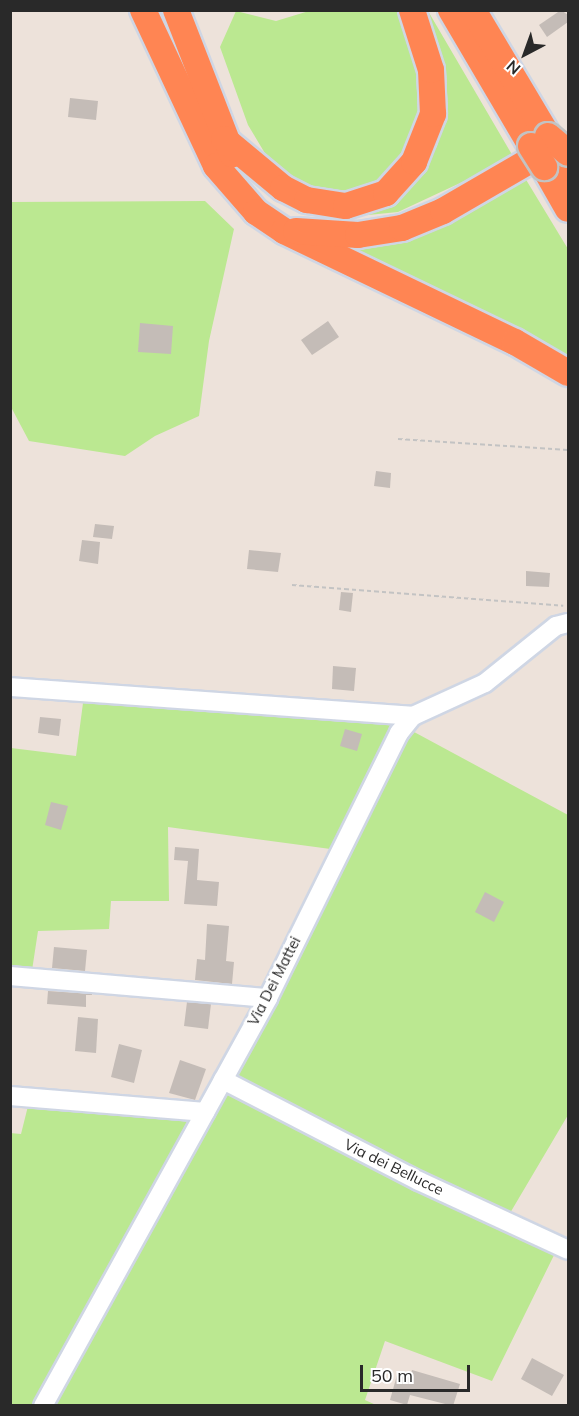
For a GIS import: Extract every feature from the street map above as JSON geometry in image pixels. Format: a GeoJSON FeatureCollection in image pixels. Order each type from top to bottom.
{"type":"FeatureCollection","features":[{"type":"Feature","properties":{"kind":"highway"},"geometry":{"type":"LineString","coordinates":[[143,10],[216,166],[243,200],[284,231],[515,342],[568,373]]}},
{"type":"Feature","properties":{"kind":"highway"},"geometry":{"type":"LineString","coordinates":[[176,10],[224,139],[258,189],[285,211],[321,231]]}},
{"type":"Feature","properties":{"kind":"highway"},"geometry":{"type":"LineString","coordinates":[[224,139],[283,188],[308,200],[346,206],[386,193],[414,162],[434,114],[431,70],[412,10]]}},
{"type":"Feature","properties":{"kind":"highway"},"geometry":{"type":"LineString","coordinates":[[450,10],[557,153]]}},
{"type":"Feature","properties":{"kind":"highway"},"geometry":{"type":"LineString","coordinates":[[473,10],[557,153],[568,209]]}},
{"type":"Feature","properties":{"kind":"highway"},"geometry":{"type":"LineString","coordinates":[[284,231],[321,231],[358,235],[413,224],[557,153]]}},
{"type":"Feature","properties":{"kind":"street"},"geometry":{"type":"LineString","coordinates":[[10,687],[413,716],[485,683],[556,626],[568,622]]}},
{"type":"Feature","properties":{"kind":"street","name":"Via Dei Mattei"},"geometry":{"type":"LineString","coordinates":[[43,1406],[268,998],[388,755],[413,716]]}},
{"type":"Feature","properties":{"kind":"street"},"geometry":{"type":"LineString","coordinates":[[10,976],[268,998]]}},
{"type":"Feature","properties":{"kind":"street","name":"Via dei Bellucce"},"geometry":{"type":"LineString","coordinates":[[223,1080],[419,1181],[568,1250]]}},
{"type":"Feature","properties":{"kind":"street"},"geometry":{"type":"LineString","coordinates":[[10,1096],[204,1112]]}},
{"type":"Feature","properties":{"kind":"path"},"geometry":{"type":"LineString","coordinates":[[398,439],[568,450]]}},
{"type":"Feature","properties":{"kind":"path"},"geometry":{"type":"LineString","coordinates":[[292,585],[568,608]]}},
{"type":"Feature","properties":{"kind":"green space"},"geometry":{"type":"Polygon","coordinates":[[[236,11],[276,21],[309,11],[402,11],[422,86],[422,108],[412,146],[380,183],[341,192],[322,191],[302,185],[272,165],[248,125],[220,47],[236,11]]]}},
{"type":"Feature","properties":{"kind":"green space"},"geometry":{"type":"Polygon","coordinates":[[[419,11],[428,11],[514,158],[398,212],[348,217],[393,204],[420,178],[437,146],[441,128],[419,11]]]}},
{"type":"Feature","properties":{"kind":"green space"},"geometry":{"type":"Polygon","coordinates":[[[525,178],[568,249],[568,368],[334,244],[362,246],[412,238],[468,214],[525,178]]]}},
{"type":"Feature","properties":{"kind":"green space"},"geometry":{"type":"Polygon","coordinates":[[[205,201],[234,229],[209,341],[199,416],[155,436],[125,456],[29,441],[11,407],[10,202],[205,201]]]}},
{"type":"Feature","properties":{"kind":"green space"},"geometry":{"type":"Polygon","coordinates":[[[85,688],[400,716],[403,726],[568,815],[568,1115],[506,1220],[559,1245],[492,1381],[385,1341],[365,1400],[376,1405],[11,1405],[10,1133],[21,1134],[30,1098],[205,1112],[338,850],[168,827],[169,901],[111,901],[109,929],[38,931],[31,977],[11,976],[11,748],[76,756],[85,688]]]}},
{"type":"Feature","properties":{"kind":"building"},"geometry":{"type":"Polygon","coordinates":[[[561,10],[568,15],[568,22],[547,37],[539,25],[561,10]]]}},
{"type":"Feature","properties":{"kind":"building"},"geometry":{"type":"Polygon","coordinates":[[[70,98],[98,101],[96,120],[68,117],[70,98]]]}},
{"type":"Feature","properties":{"kind":"building"},"geometry":{"type":"Polygon","coordinates":[[[328,321],[339,337],[312,355],[301,340],[328,321]]]}},
{"type":"Feature","properties":{"kind":"building"},"geometry":{"type":"Polygon","coordinates":[[[140,323],[173,326],[171,354],[138,352],[140,323]]]}},
{"type":"Feature","properties":{"kind":"building"},"geometry":{"type":"Polygon","coordinates":[[[376,471],[391,473],[390,488],[374,486],[376,471]]]}},
{"type":"Feature","properties":{"kind":"building"},"geometry":{"type":"Polygon","coordinates":[[[95,524],[114,526],[112,539],[93,537],[95,524]]]}},
{"type":"Feature","properties":{"kind":"building"},"geometry":{"type":"Polygon","coordinates":[[[82,540],[100,542],[98,564],[79,561],[82,540]]]}},
{"type":"Feature","properties":{"kind":"building"},"geometry":{"type":"Polygon","coordinates":[[[249,550],[281,553],[278,572],[247,569],[249,550]]]}},
{"type":"Feature","properties":{"kind":"building"},"geometry":{"type":"Polygon","coordinates":[[[526,571],[550,573],[549,587],[526,586],[526,571]]]}},
{"type":"Feature","properties":{"kind":"building"},"geometry":{"type":"Polygon","coordinates":[[[341,592],[353,593],[351,612],[339,610],[341,592]]]}},
{"type":"Feature","properties":{"kind":"building"},"geometry":{"type":"Polygon","coordinates":[[[333,666],[356,668],[354,691],[332,689],[333,666]]]}},
{"type":"Feature","properties":{"kind":"building"},"geometry":{"type":"Polygon","coordinates":[[[40,717],[61,719],[59,736],[38,733],[40,717]]]}},
{"type":"Feature","properties":{"kind":"building"},"geometry":{"type":"Polygon","coordinates":[[[345,729],[362,734],[357,751],[340,746],[345,729]]]}},
{"type":"Feature","properties":{"kind":"building"},"geometry":{"type":"Polygon","coordinates":[[[51,802],[68,806],[61,830],[45,825],[51,802]]]}},
{"type":"Feature","properties":{"kind":"building"},"geometry":{"type":"Polygon","coordinates":[[[175,847],[199,849],[197,880],[219,882],[217,906],[184,904],[188,861],[174,860],[175,847]]]}},
{"type":"Feature","properties":{"kind":"building"},"geometry":{"type":"Polygon","coordinates":[[[485,892],[504,902],[494,922],[475,912],[485,892]]]}},
{"type":"Feature","properties":{"kind":"building"},"geometry":{"type":"Polygon","coordinates":[[[207,924],[229,926],[226,961],[234,962],[232,984],[195,980],[197,959],[205,960],[207,924]]]}},
{"type":"Feature","properties":{"kind":"building"},"geometry":{"type":"Polygon","coordinates":[[[54,947],[87,950],[85,971],[52,968],[54,947]]]}},
{"type":"Feature","properties":{"kind":"building"},"geometry":{"type":"Polygon","coordinates":[[[48,991],[92,995],[86,995],[86,1007],[47,1004],[48,991]]]}},
{"type":"Feature","properties":{"kind":"building"},"geometry":{"type":"Polygon","coordinates":[[[187,1002],[211,1004],[208,1029],[184,1026],[187,1002]]]}},
{"type":"Feature","properties":{"kind":"building"},"geometry":{"type":"Polygon","coordinates":[[[78,1017],[98,1019],[96,1053],[75,1051],[78,1017]]]}},
{"type":"Feature","properties":{"kind":"building"},"geometry":{"type":"Polygon","coordinates":[[[119,1044],[142,1050],[134,1083],[111,1077],[119,1044]]]}},
{"type":"Feature","properties":{"kind":"building"},"geometry":{"type":"Polygon","coordinates":[[[180,1060],[206,1069],[195,1100],[169,1093],[180,1060]]]}},
{"type":"Feature","properties":{"kind":"building"},"geometry":{"type":"Polygon","coordinates":[[[532,1358],[564,1375],[552,1396],[521,1379],[532,1358]]]}},
{"type":"Feature","properties":{"kind":"building"},"geometry":{"type":"Polygon","coordinates":[[[412,1370],[460,1384],[453,1406],[410,1395],[407,1405],[390,1400],[397,1375],[410,1378],[412,1370]]]}}]}
